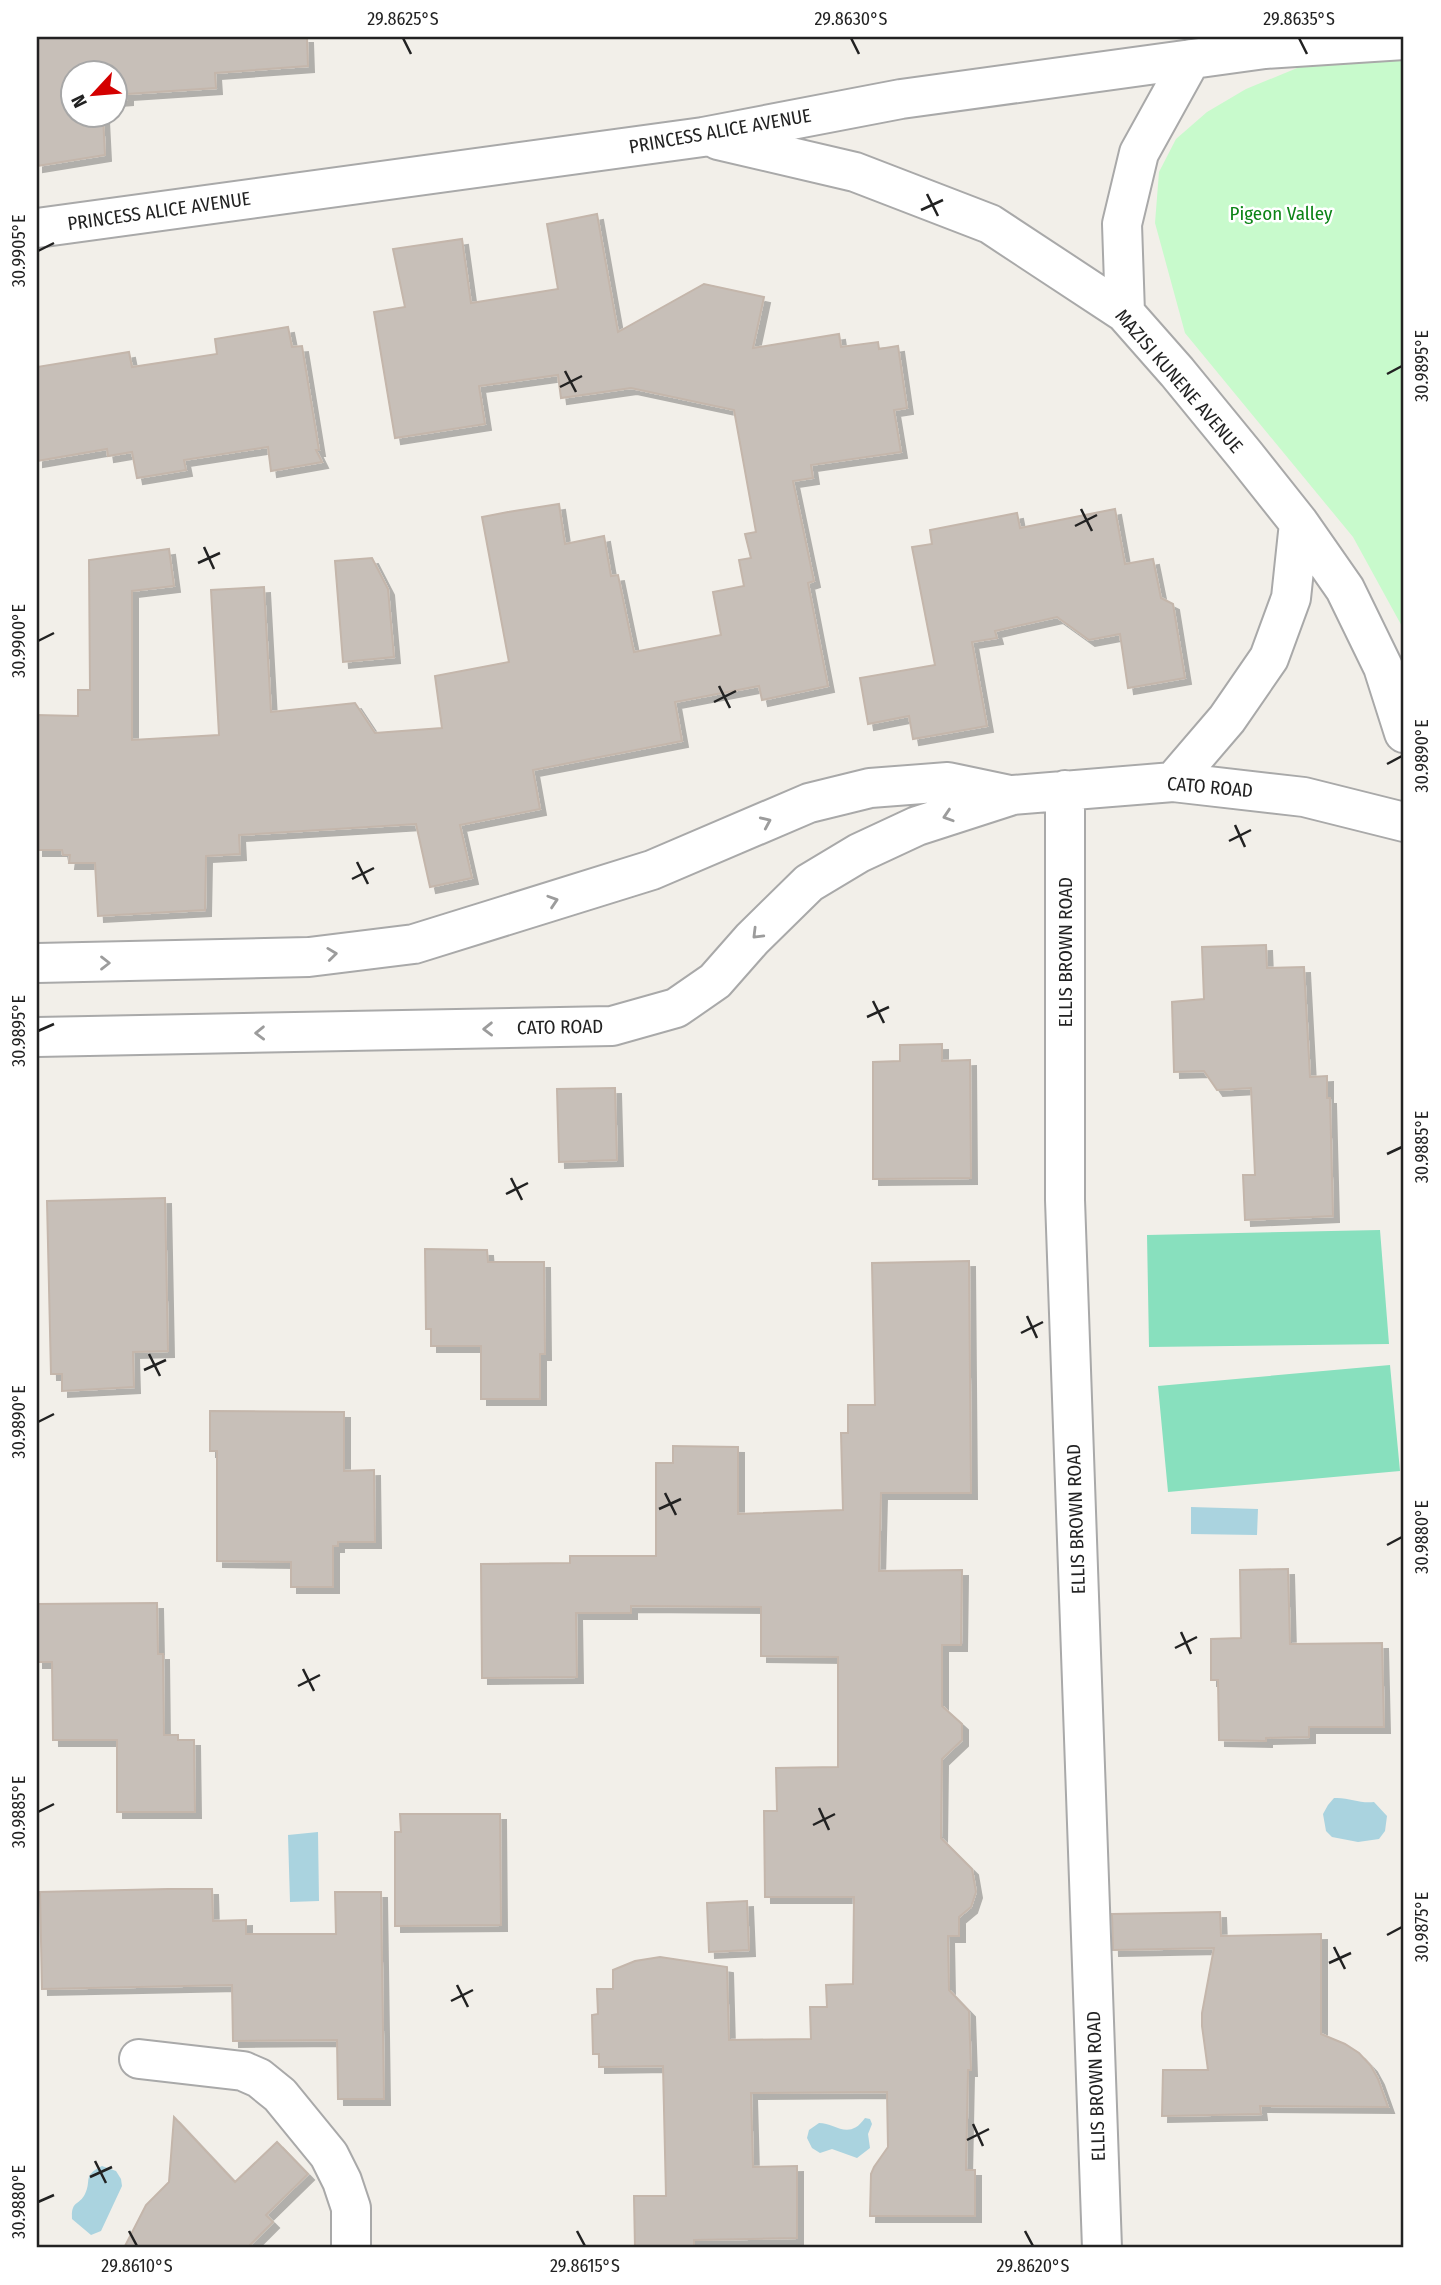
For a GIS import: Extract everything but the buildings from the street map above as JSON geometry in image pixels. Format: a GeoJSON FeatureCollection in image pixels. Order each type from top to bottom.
{"type":"FeatureCollection","features":[{"type":"Feature","properties":{"kind":"street","name":"PRINCESS ALICE AVENUE"},"geometry":{"type":"LineString","coordinates":[[37,228],[703,137],[901,99],[1265,48],[1404,40]]}},
{"type":"Feature","properties":{"kind":"street"},"geometry":{"type":"LineString","coordinates":[[1125,313],[1122,224],[1139,153],[1191,59]]}},
{"type":"Feature","properties":{"kind":"street","name":"MAZISI KUNENE AVENUE"},"geometry":{"type":"LineString","coordinates":[[703,137],[855,172],[990,224],[1125,313],[1194,392],[1299,523],[1345,589],[1383,667],[1404,733]]}},
{"type":"Feature","properties":{"kind":"street"},"geometry":{"type":"LineString","coordinates":[[1173,782],[1227,719],[1269,658],[1291,598],[1299,523]]}},
{"type":"Feature","properties":{"kind":"street","name":"CATO ROAD"},"geometry":{"type":"LineString","coordinates":[[37,963],[309,957],[414,944],[652,870],[809,803],[870,788],[948,782],[1013,795]]}},
{"type":"Feature","properties":{"kind":"street","name":"CATO ROAD"},"geometry":{"type":"LineString","coordinates":[[37,1037],[612,1026],[676,1008],[715,981],[752,939],[809,883],[859,853],[917,826],[1013,795],[1173,782],[1304,797],[1404,822]]}},
{"type":"Feature","properties":{"kind":"street","name":"ELLIS BROWN ROAD"},"geometry":{"type":"LineString","coordinates":[[1065,790],[1065,1200],[1102,2248]]}},
{"type":"Feature","properties":{"kind":"street"},"geometry":{"type":"LineString","coordinates":[[139,2059],[243,2071],[259,2078],[280,2095],[328,2155],[342,2181],[351,2208],[351,2248]]}},
{"type":"Feature","properties":{"kind":"green space","name":"Pigeon Valley"},"geometry":{"type":"Polygon","coordinates":[[[1404,54],[1404,630],[1353,537],[1185,333],[1155,223],[1159,172],[1176,139],[1207,112],[1246,89],[1302,66],[1404,54]]]}},
{"type":"Feature","properties":{"kind":"green space"},"geometry":{"type":"Polygon","coordinates":[[[1380,1230],[1389,1344],[1149,1347],[1147,1235],[1380,1230]]]}},
{"type":"Feature","properties":{"kind":"green space"},"geometry":{"type":"Polygon","coordinates":[[[1390,1365],[1400,1471],[1168,1492],[1158,1386],[1390,1365]]]}},
{"type":"Feature","properties":{"kind":"water"},"geometry":{"type":"Polygon","coordinates":[[[1191,1507],[1258,1509],[1257,1535],[1191,1534],[1191,1507]]]}},
{"type":"Feature","properties":{"kind":"water"},"geometry":{"type":"Polygon","coordinates":[[[1334,1798],[1374,1802],[1387,1816],[1385,1831],[1379,1839],[1358,1842],[1332,1837],[1326,1831],[1323,1814],[1334,1798]]]}},
{"type":"Feature","properties":{"kind":"water"},"geometry":{"type":"Polygon","coordinates":[[[318,1832],[319,1901],[290,1902],[288,1835],[318,1832]]]}},
{"type":"Feature","properties":{"kind":"water"},"geometry":{"type":"Polygon","coordinates":[[[865,2118],[870,2119],[872,2124],[868,2134],[870,2148],[857,2158],[832,2149],[820,2153],[812,2148],[807,2138],[809,2130],[819,2123],[848,2130],[859,2125],[865,2118]]]}},
{"type":"Feature","properties":{"kind":"water"},"geometry":{"type":"Polygon","coordinates":[[[102,2166],[116,2171],[122,2186],[101,2231],[91,2235],[72,2219],[72,2213],[74,2206],[85,2194],[90,2176],[102,2166]]]}}]}
